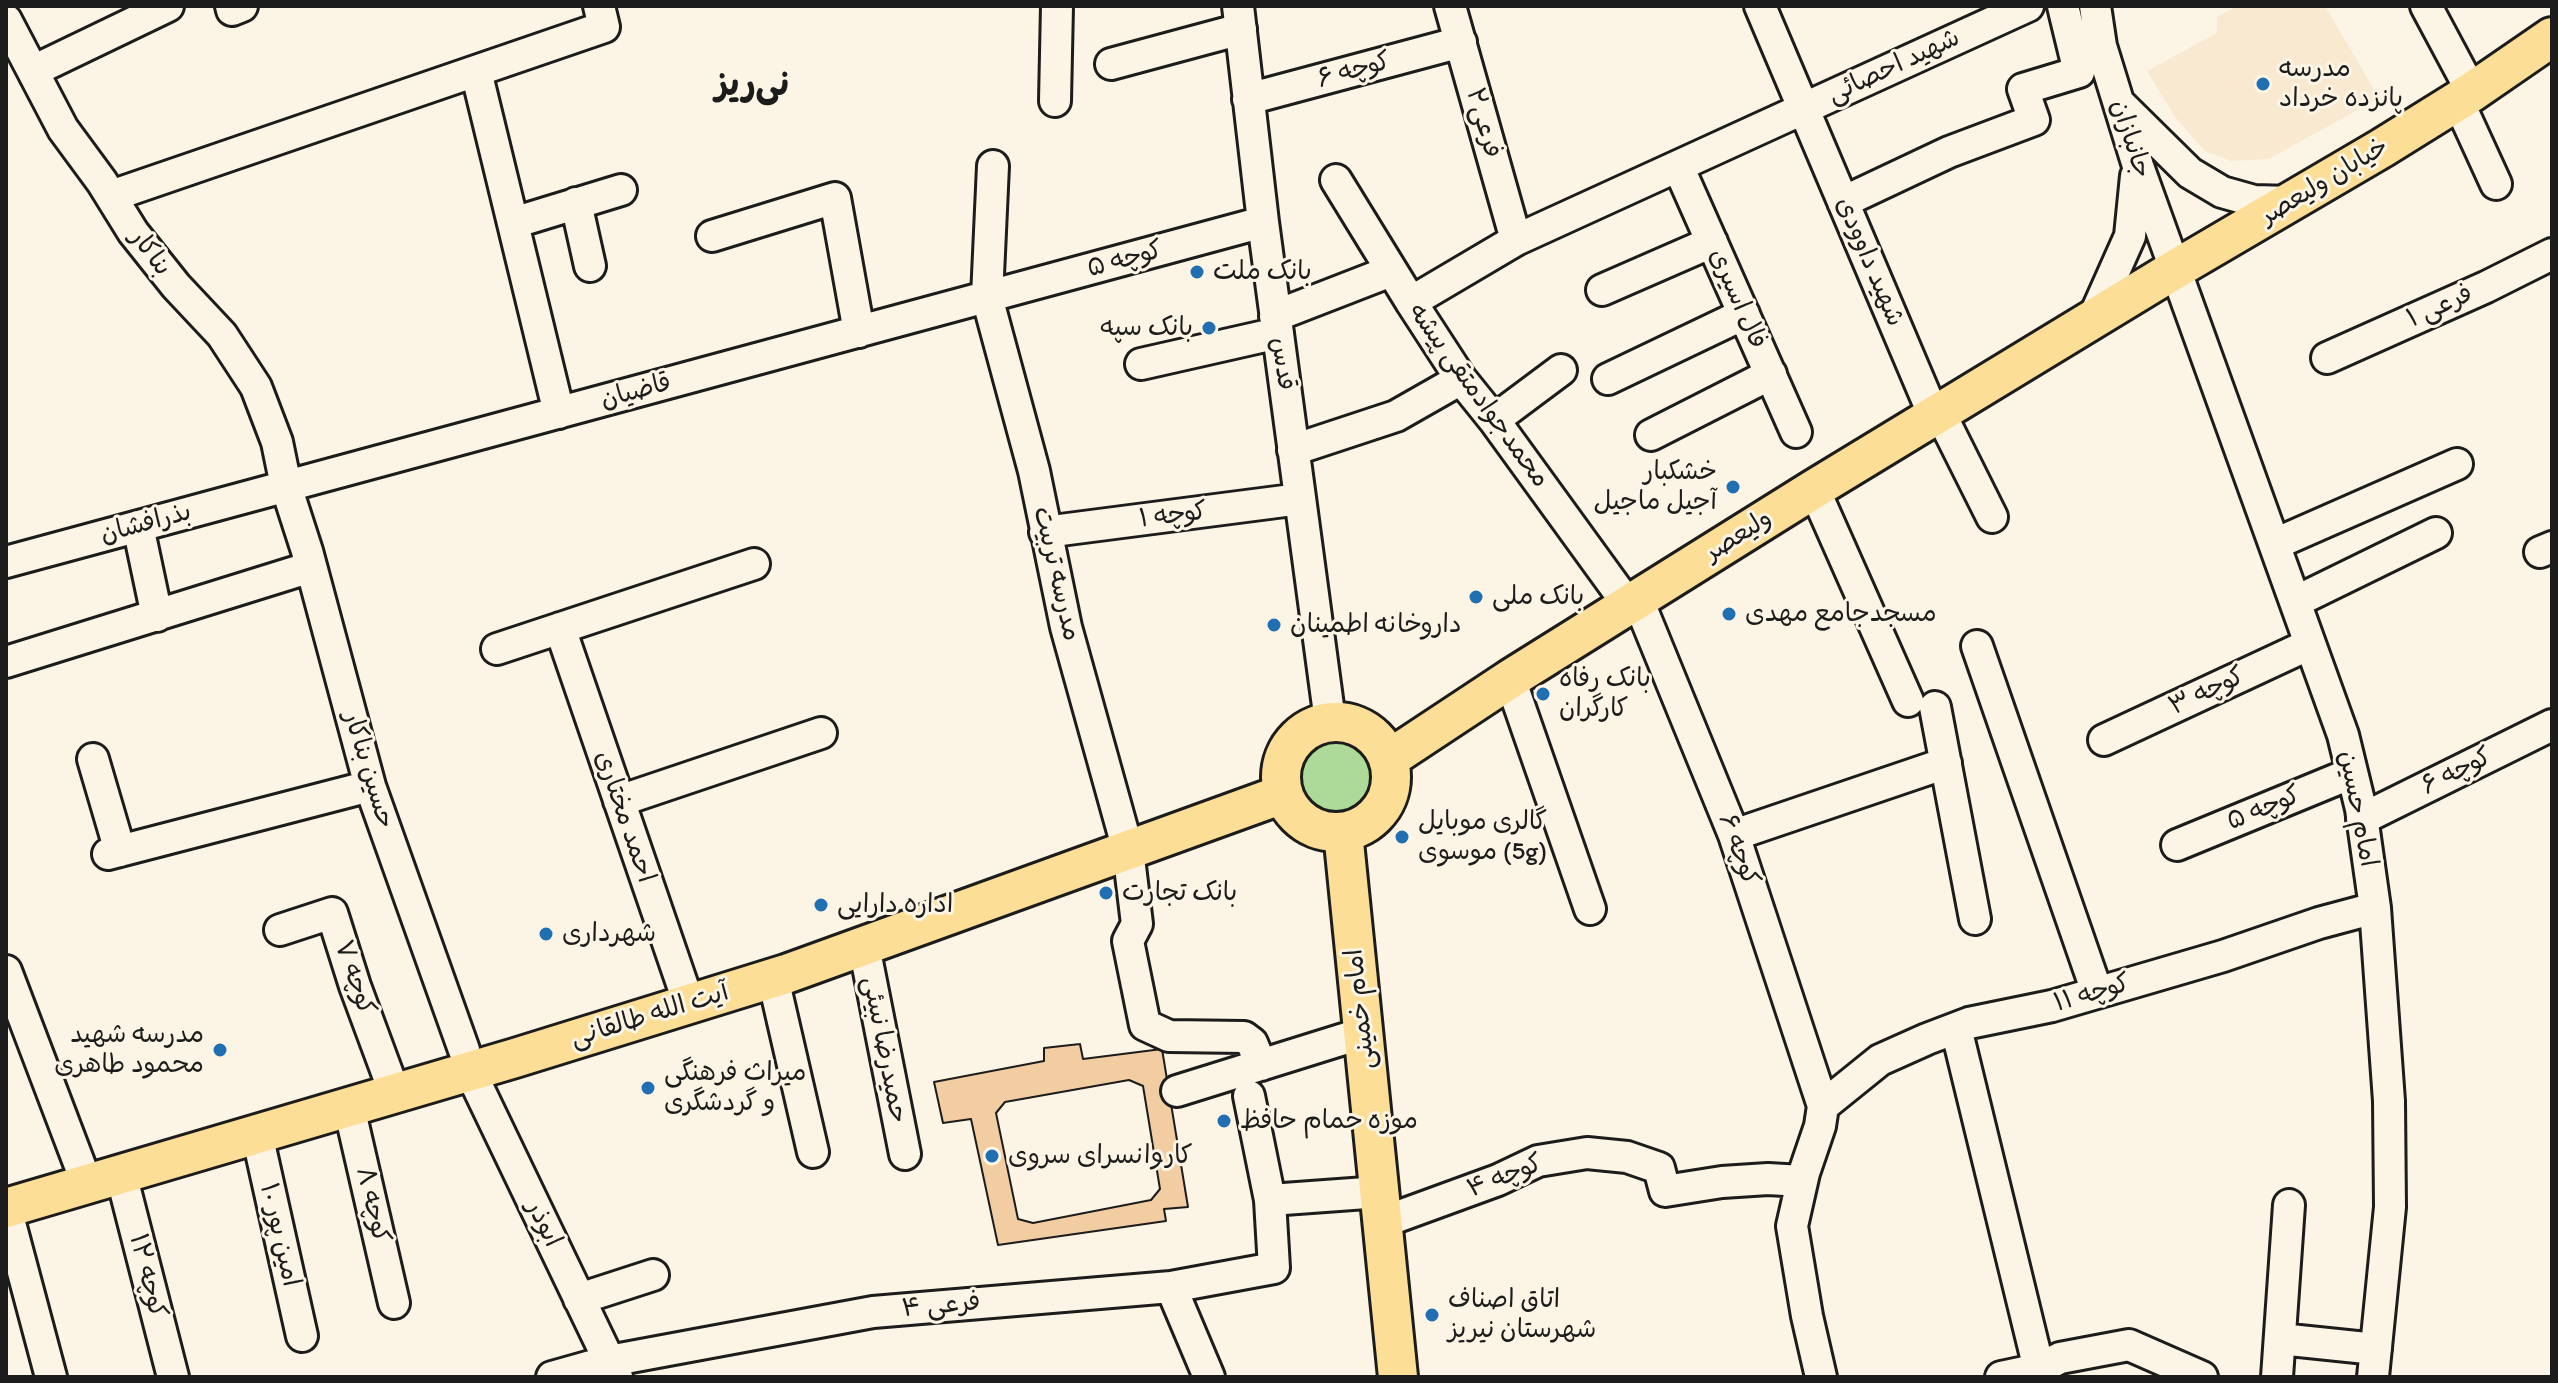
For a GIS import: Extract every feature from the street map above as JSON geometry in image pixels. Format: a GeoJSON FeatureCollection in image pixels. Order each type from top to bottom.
{"type":"FeatureCollection","features":[{"type":"Feature","properties":{"kind":"main road","name":"خیابان ولیعصر"},"geometry":{"type":"LineString","coordinates":[[2093,319],[2465,96],[2552,37]]}},
{"type":"Feature","properties":{"kind":"main road","name":"ولیعصر"},"geometry":{"type":"LineString","coordinates":[[1389,759],[1510,679],[1814,489],[2093,319]]}},
{"type":"Feature","properties":{"kind":"main road"},"geometry":{"type":"LineString","coordinates":[[1330,721],[1349,722],[1366,729],[1380,742],[1389,759],[1392,775],[1390,791],[1383,806],[1366,823],[1343,832],[1324,831],[1306,824],[1292,811],[1283,794],[1280,778],[1282,762],[1300,734],[1314,725],[1330,721]]}},
{"type":"Feature","properties":{"kind":"main road","name":"آیت الله طالقانی"},"geometry":{"type":"LineString","coordinates":[[6,1208],[395,1094],[467,1060],[689,1004],[773,978],[1283,794]]}},
{"type":"Feature","properties":{"kind":"main road","name":"امام خمینی"},"geometry":{"type":"LineString","coordinates":[[1343,832],[1398,1377]]}},
{"type":"Feature","properties":{"kind":"street"},"geometry":{"type":"LineString","coordinates":[[33,71],[128,15],[168,6]]}},
{"type":"Feature","properties":{"kind":"street"},"geometry":{"type":"LineString","coordinates":[[111,196],[604,27],[599,6]]}},
{"type":"Feature","properties":{"kind":"street"},"geometry":{"type":"LineString","coordinates":[[1055,101],[1057,6]]}},
{"type":"Feature","properties":{"kind":"street","name":"فرعی۲"},"geometry":{"type":"LineString","coordinates":[[1450,6],[1516,240]]}},
{"type":"Feature","properties":{"kind":"street"},"geometry":{"type":"LineString","coordinates":[[1760,6],[1804,109]]}},
{"type":"Feature","properties":{"kind":"street","name":"شهید احصائی"},"geometry":{"type":"LineString","coordinates":[[1411,302],[1516,240],[2028,6]]}},
{"type":"Feature","properties":{"kind":"street"},"geometry":{"type":"LineString","coordinates":[[1843,202],[1949,152],[2034,120],[2023,89],[2079,72],[2063,6]]}},
{"type":"Feature","properties":{"kind":"street","name":"جانبازان"},"geometry":{"type":"LineString","coordinates":[[2095,6],[2101,46],[2118,103],[2174,270]]}},
{"type":"Feature","properties":{"kind":"street"},"geometry":{"type":"LineString","coordinates":[[2426,6],[2465,96],[2496,184]]}},
{"type":"Feature","properties":{"kind":"street"},"geometry":{"type":"LineString","coordinates":[[1111,64],[1239,17]]}},
{"type":"Feature","properties":{"kind":"street","name":"قدس"},"geometry":{"type":"LineString","coordinates":[[1239,17],[1276,325],[1330,721]]}},
{"type":"Feature","properties":{"kind":"street","name":"بناکار"},"geometry":{"type":"LineString","coordinates":[[6,20],[63,129],[133,232],[176,286],[222,335],[256,387],[277,442],[286,486]]}},
{"type":"Feature","properties":{"kind":"street","name":"کوچه ۶"},"geometry":{"type":"LineString","coordinates":[[1248,99],[1461,42]]}},
{"type":"Feature","properties":{"kind":"street"},"geometry":{"type":"LineString","coordinates":[[476,71],[559,413]]}},
{"type":"Feature","properties":{"kind":"street"},"geometry":{"type":"LineString","coordinates":[[2118,103],[2190,173],[2222,192],[2254,201],[2291,202]]}},
{"type":"Feature","properties":{"kind":"street","name":"شهید داوودی"},"geometry":{"type":"LineString","coordinates":[[1804,109],[1937,414],[1992,517]]}},
{"type":"Feature","properties":{"kind":"street","name":"مدرسه تربیت"},"geometry":{"type":"LineString","coordinates":[[993,166],[987,297],[1034,471],[1066,627],[1128,850],[1137,924],[1128,941],[1145,1025],[1169,1036],[1244,1037],[1252,1043],[1261,1065]]}},
{"type":"Feature","properties":{"kind":"street","name":"فال اسیری"},"geometry":{"type":"LineString","coordinates":[[1678,166],[1796,432]]}},
{"type":"Feature","properties":{"kind":"street"},"geometry":{"type":"LineString","coordinates":[[2093,319],[2130,236],[2138,166]]}},
{"type":"Feature","properties":{"kind":"street","name":"محمدجوادمتقی پیشه"},"geometry":{"type":"LineString","coordinates":[[1336,180],[1461,379],[1633,603]]}},
{"type":"Feature","properties":{"kind":"street"},"geometry":{"type":"LineString","coordinates":[[513,223],[621,190]]}},
{"type":"Feature","properties":{"kind":"street"},"geometry":{"type":"LineString","coordinates":[[712,236],[835,198],[859,332]]}},
{"type":"Feature","properties":{"kind":"street"},"geometry":{"type":"LineString","coordinates":[[576,203],[590,266]]}},
{"type":"Feature","properties":{"kind":"street","name":"کوچه ۵"},"geometry":{"type":"LineString","coordinates":[[987,297],[1263,222]]}},
{"type":"Feature","properties":{"kind":"street"},"geometry":{"type":"LineString","coordinates":[[1602,290],[1712,242]]}},
{"type":"Feature","properties":{"kind":"street","name":"فرعی ۱"},"geometry":{"type":"LineString","coordinates":[[2327,358],[2552,254]]}},
{"type":"Feature","properties":{"kind":"street","name":"امام حسین"},"geometry":{"type":"LineString","coordinates":[[2174,270],[2343,735],[2362,819],[2375,908],[2389,1101],[2390,1192],[2375,1363]]}},
{"type":"Feature","properties":{"kind":"street"},"geometry":{"type":"LineString","coordinates":[[1141,364],[1276,325],[1391,271]]}},
{"type":"Feature","properties":{"kind":"street","name":"قاضیان"},"geometry":{"type":"LineString","coordinates":[[286,486],[987,297]]}},
{"type":"Feature","properties":{"kind":"street"},"geometry":{"type":"LineString","coordinates":[[1608,379],[1744,314]]}},
{"type":"Feature","properties":{"kind":"street"},"geometry":{"type":"LineString","coordinates":[[1494,420],[1561,370]]}},
{"type":"Feature","properties":{"kind":"street"},"geometry":{"type":"LineString","coordinates":[[1651,435],[1771,374]]}},
{"type":"Feature","properties":{"kind":"street"},"geometry":{"type":"LineString","coordinates":[[1293,450],[1396,416],[1461,379]]}},
{"type":"Feature","properties":{"kind":"street"},"geometry":{"type":"LineString","coordinates":[[2275,544],[2457,464]]}},
{"type":"Feature","properties":{"kind":"street","name":"بذرافشان"},"geometry":{"type":"LineString","coordinates":[[6,562],[286,486]]}},
{"type":"Feature","properties":{"kind":"street","name":"حسین بناکار"},"geometry":{"type":"LineString","coordinates":[[286,486],[370,786],[467,1060]]}},
{"type":"Feature","properties":{"kind":"street"},"geometry":{"type":"LineString","coordinates":[[1814,489],[1922,704],[1946,763],[1975,919]]}},
{"type":"Feature","properties":{"kind":"street","name":"کوچه ۱"},"geometry":{"type":"LineString","coordinates":[[1045,532],[1300,499]]}},
{"type":"Feature","properties":{"kind":"street"},"geometry":{"type":"LineString","coordinates":[[138,526],[157,616]]}},
{"type":"Feature","properties":{"kind":"street"},"geometry":{"type":"LineString","coordinates":[[2295,602],[2436,533]]}},
{"type":"Feature","properties":{"kind":"street"},"geometry":{"type":"LineString","coordinates":[[497,649],[754,564]]}},
{"type":"Feature","properties":{"kind":"street"},"geometry":{"type":"LineString","coordinates":[[6,662],[311,567]]}},
{"type":"Feature","properties":{"kind":"street","name":"۶ کوچه"},"geometry":{"type":"LineString","coordinates":[[1633,603],[1734,835],[1823,1106]]}},
{"type":"Feature","properties":{"kind":"street","name":"احمد مختاری"},"geometry":{"type":"LineString","coordinates":[[560,628],[689,1004]]}},
{"type":"Feature","properties":{"kind":"street","name":"کوچه ۳"},"geometry":{"type":"LineString","coordinates":[[2104,740],[2310,644]]}},
{"type":"Feature","properties":{"kind":"street"},"geometry":{"type":"LineString","coordinates":[[1977,646],[2097,992]]}},
{"type":"Feature","properties":{"kind":"street"},"geometry":{"type":"LineString","coordinates":[[1510,679],[1590,909]]}},
{"type":"Feature","properties":{"kind":"street","name":"کوچه ۶"},"geometry":{"type":"LineString","coordinates":[[2362,819],[2552,725]]}},
{"type":"Feature","properties":{"kind":"street"},"geometry":{"type":"LineString","coordinates":[[619,801],[821,733]]}},
{"type":"Feature","properties":{"kind":"street"},"geometry":{"type":"LineString","coordinates":[[93,759],[114,852],[370,786]]}},
{"type":"Feature","properties":{"kind":"street"},"geometry":{"type":"LineString","coordinates":[[1734,835],[1946,763]]}},
{"type":"Feature","properties":{"kind":"street","name":"کوچه ۵"},"geometry":{"type":"LineString","coordinates":[[2177,845],[2352,773]]}},
{"type":"Feature","properties":{"kind":"street","name":"کوچه ۱۱"},"geometry":{"type":"LineString","coordinates":[[1823,1106],[1880,1060],[1956,1028],[2052,1006],[2375,908]]}},
{"type":"Feature","properties":{"kind":"street","name":"کوچه ۷"},"geometry":{"type":"LineString","coordinates":[[280,930],[332,913],[395,1094]]}},
{"type":"Feature","properties":{"kind":"street","name":"حمیدرضا نبیئی"},"geometry":{"type":"LineString","coordinates":[[864,946],[905,1154]]}},
{"type":"Feature","properties":{"kind":"street","name":"کوچه ۱۲"},"geometry":{"type":"LineString","coordinates":[[6,971],[104,1179],[173,1377]]}},
{"type":"Feature","properties":{"kind":"street"},"geometry":{"type":"LineString","coordinates":[[773,978],[813,1152]]}},
{"type":"Feature","properties":{"kind":"street"},"geometry":{"type":"LineString","coordinates":[[1956,1028],[2039,1369]]}},
{"type":"Feature","properties":{"kind":"street"},"geometry":{"type":"LineString","coordinates":[[1177,1091],[1363,1033]]}},
{"type":"Feature","properties":{"kind":"street","name":"ابوذر"},"geometry":{"type":"LineString","coordinates":[[467,1060],[613,1369]]}},
{"type":"Feature","properties":{"kind":"street"},"geometry":{"type":"LineString","coordinates":[[1249,1096],[1270,1200],[1381,1207]]}},
{"type":"Feature","properties":{"kind":"street"},"geometry":{"type":"LineString","coordinates":[[1821,1377],[1792,1226],[1823,1106]]}},
{"type":"Feature","properties":{"kind":"street","name":"کوچه ۸"},"geometry":{"type":"LineString","coordinates":[[349,1107],[394,1303]]}},
{"type":"Feature","properties":{"kind":"street","name":"امین پور ۱۰"},"geometry":{"type":"LineString","coordinates":[[257,1134],[302,1336]]}},
{"type":"Feature","properties":{"kind":"street","name":"کوچه ۴"},"geometry":{"type":"LineString","coordinates":[[1381,1207],[1498,1180],[1538,1161],[1587,1153],[1627,1157],[1659,1168],[1665,1191],[1722,1182],[1768,1179],[1802,1181]]}},
{"type":"Feature","properties":{"kind":"street","name":"فرعی ۴"},"geometry":{"type":"LineString","coordinates":[[552,1377],[613,1369],[873,1312],[1171,1287],[1274,1268],[1270,1200]]}},
{"type":"Feature","properties":{"kind":"street"},"geometry":{"type":"LineString","coordinates":[[2277,1377],[2289,1205]]}},
{"type":"Feature","properties":{"kind":"street"},"geometry":{"type":"LineString","coordinates":[[6,1208],[51,1377]]}},
{"type":"Feature","properties":{"kind":"street"},"geometry":{"type":"LineString","coordinates":[[579,1299],[653,1275]]}},
{"type":"Feature","properties":{"kind":"street"},"geometry":{"type":"LineString","coordinates":[[1171,1287],[1209,1377]]}},
{"type":"Feature","properties":{"kind":"street"},"geometry":{"type":"LineString","coordinates":[[2280,1339],[2375,1363]]}},
{"type":"Feature","properties":{"kind":"street"},"geometry":{"type":"LineString","coordinates":[[2001,1377],[2039,1369],[2060,1358],[2129,1345],[2202,1377]]}},
{"type":"Feature","properties":{"kind":"shaded area","name":"مدرسه پانزده خرداد"},"geometry":{"type":"Polygon","coordinates":[[[2238,6],[2325,6],[2379,98],[2269,159],[2231,161],[2205,151],[2175,117],[2147,71],[2217,33],[2217,17],[2238,6]]]}},
{"type":"Feature","properties":{"kind":"green space"},"geometry":{"type":"Polygon","coordinates":[[[1340,734],[1353,737],[1373,756],[1378,768],[1378,782],[1374,797],[1365,809],[1353,817],[1338,821],[1310,813],[1293,789],[1280,778],[1313,740],[1340,734]]]}},
{"type":"Feature","properties":{"kind":"building","name":"کاروانسرای سروی"},"geometry":{"type":"Polygon","coordinates":[[[1080,1044],[1083,1059],[1162,1049],[1188,1207],[1164,1209],[1166,1221],[998,1245],[971,1119],[943,1123],[934,1082],[1044,1061],[1044,1048],[1080,1044]],[[1129,1080],[1005,1102],[996,1113],[1018,1219],[1033,1223],[1151,1200],[1160,1189],[1143,1086],[1129,1080]]]}},
{"type":"Feature","properties":{"kind":"place","name":"مدرسه پانزده خرداد"},"geometry":{"type":"Point","coordinates":[2263,84]}},
{"type":"Feature","properties":{"kind":"place","name":"بانک ملت"},"geometry":{"type":"Point","coordinates":[1197,272]}},
{"type":"Feature","properties":{"kind":"place","name":"بانک سپه"},"geometry":{"type":"Point","coordinates":[1209,328]}},
{"type":"Feature","properties":{"kind":"place","name":"خشکبار آجیل ماجیل"},"geometry":{"type":"Point","coordinates":[1733,487]}},
{"type":"Feature","properties":{"kind":"place","name":"بانک ملی"},"geometry":{"type":"Point","coordinates":[1476,597]}},
{"type":"Feature","properties":{"kind":"place","name":"مسجدجامع مهدی"},"geometry":{"type":"Point","coordinates":[1729,614]}},
{"type":"Feature","properties":{"kind":"place","name":"داروخانه اطمینان"},"geometry":{"type":"Point","coordinates":[1274,625]}},
{"type":"Feature","properties":{"kind":"place","name":"بانک رفاه کارگران"},"geometry":{"type":"Point","coordinates":[1543,694]}},
{"type":"Feature","properties":{"kind":"place","name":"گالری موبایل موسوی (5g)"},"geometry":{"type":"Point","coordinates":[1402,837]}},
{"type":"Feature","properties":{"kind":"place","name":"بانک تجارت"},"geometry":{"type":"Point","coordinates":[1106,893]}},
{"type":"Feature","properties":{"kind":"place","name":"اداره دارایی"},"geometry":{"type":"Point","coordinates":[821,905]}},
{"type":"Feature","properties":{"kind":"place","name":"شهرداری"},"geometry":{"type":"Point","coordinates":[546,934]}},
{"type":"Feature","properties":{"kind":"place","name":"مدرسه شهید محمود طاهری"},"geometry":{"type":"Point","coordinates":[220,1050]}},
{"type":"Feature","properties":{"kind":"place","name":"میراث فرهنگی و گردشگری"},"geometry":{"type":"Point","coordinates":[648,1088]}},
{"type":"Feature","properties":{"kind":"place","name":"موزه حمام حافظ"},"geometry":{"type":"Point","coordinates":[1224,1121]}},
{"type":"Feature","properties":{"kind":"place","name":"کاروانسرای سروی"},"geometry":{"type":"Point","coordinates":[992,1156]}},
{"type":"Feature","properties":{"kind":"place","name":"اتاق اصناف شهرستان نیریز"},"geometry":{"type":"Point","coordinates":[1432,1315]}},
{"type":"Feature","properties":{"kind":"district","name":"نی‌ریز"},"geometry":{"type":"Point","coordinates":[752,86]}}]}
